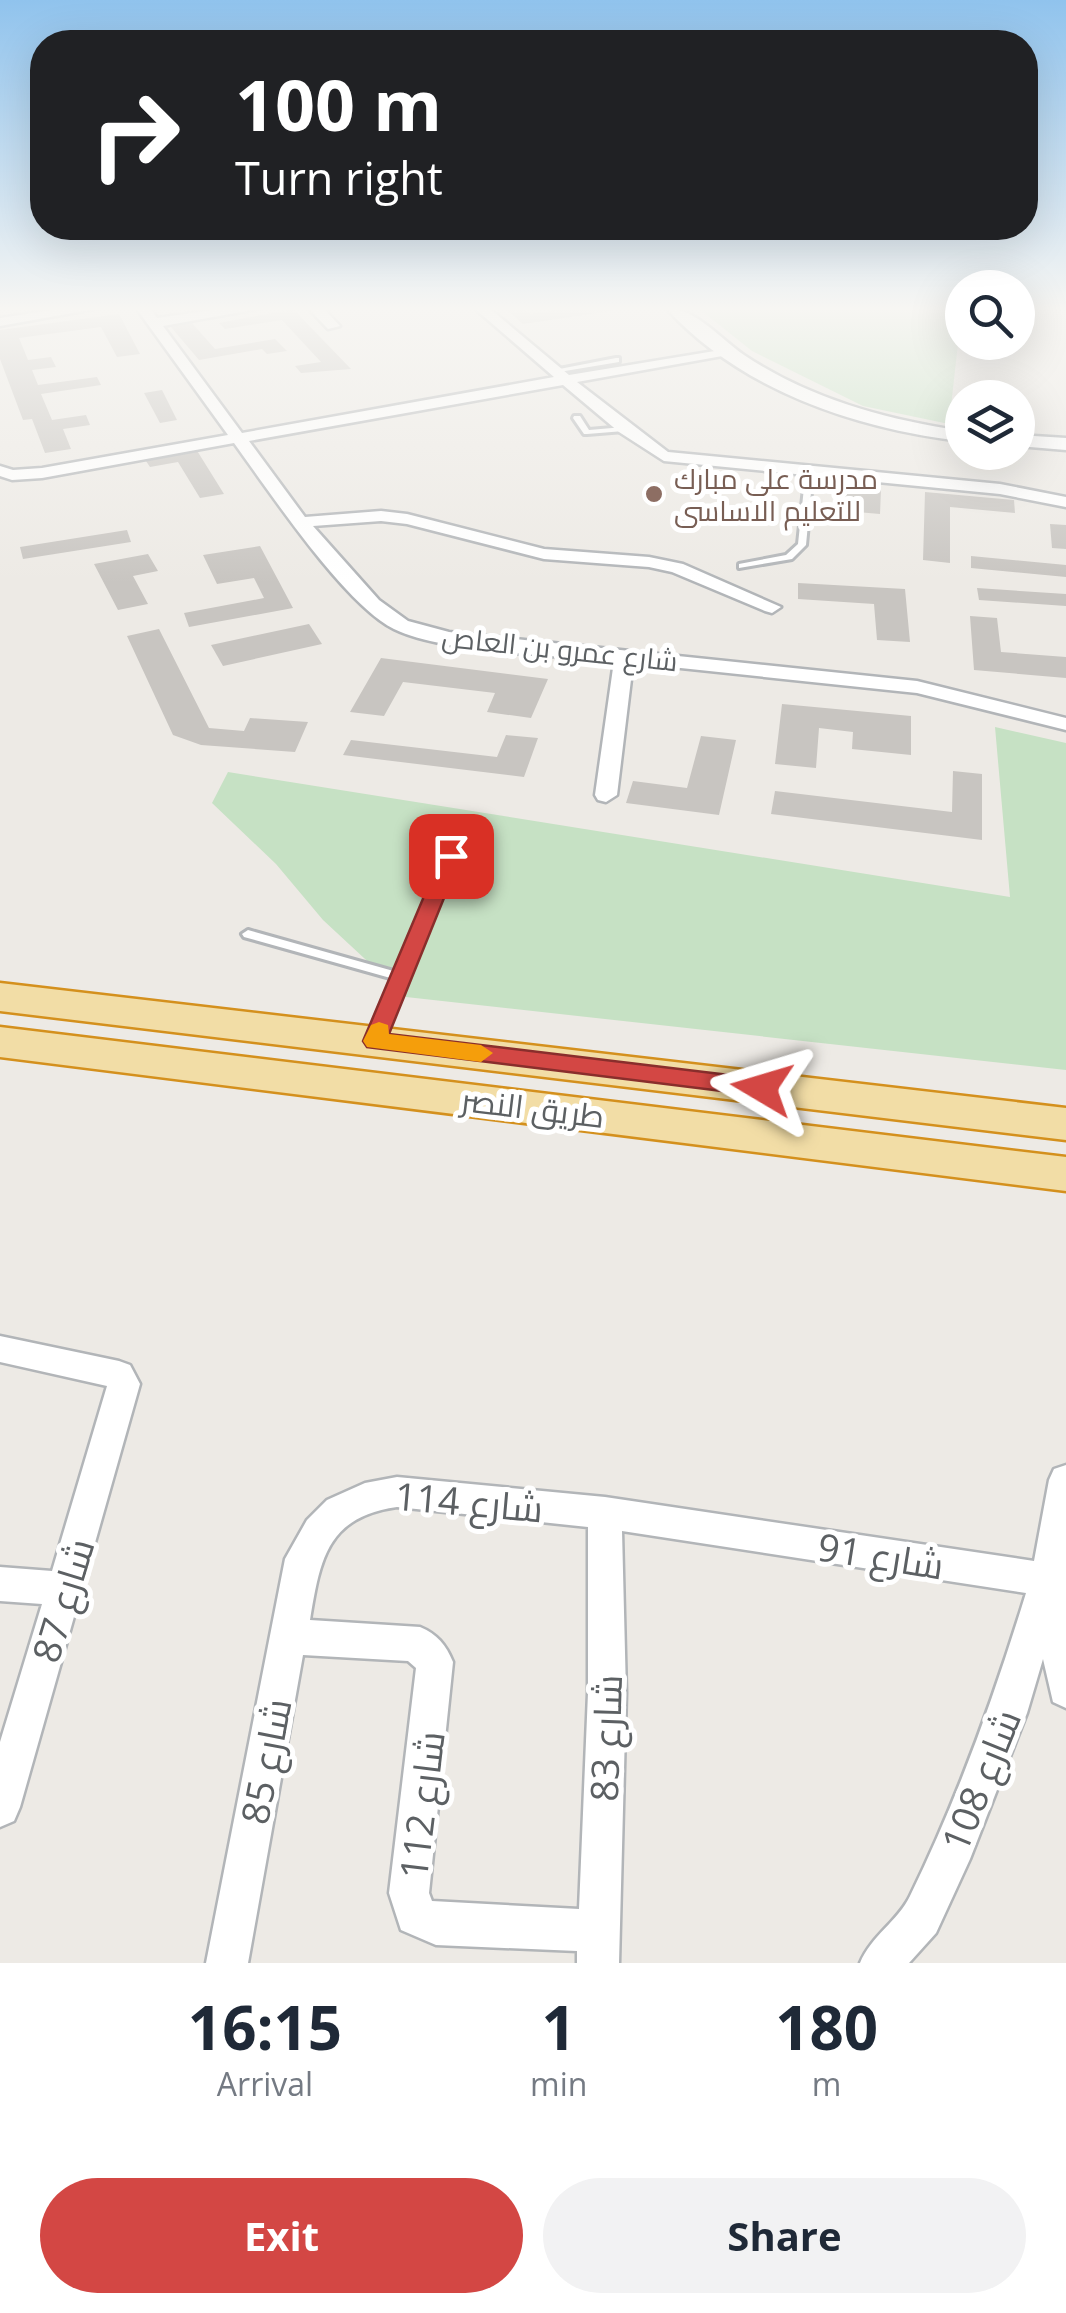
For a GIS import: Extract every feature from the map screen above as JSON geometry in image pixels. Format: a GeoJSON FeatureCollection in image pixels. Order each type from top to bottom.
{"type":"FeatureCollection","features":[{"type":"Feature","properties":{"kind":"highway","name":"طريق النصر"},"geometry":{"type":"LineString","coordinates":[[0,998],[1066,1124]]}},
{"type":"Feature","properties":{"kind":"highway","name":"طريق النصر"},"geometry":{"type":"LineString","coordinates":[[0,1042],[1066,1174]]}},
{"type":"Feature","properties":{"kind":"highway"},"geometry":{"type":"LineString","coordinates":[[404,1091],[421,1046]]}},
{"type":"Feature","properties":{"kind":"street","name":"شارع عمرو بن العاص"},"geometry":{"type":"LineString","coordinates":[[208,400],[300,522],[372,604],[400,625],[448,638],[917,687],[984,700],[1066,724]]}},
{"type":"Feature","properties":{"kind":"street"},"geometry":{"type":"LineString","coordinates":[[0,471],[26,476],[432,400]]}},
{"type":"Feature","properties":{"kind":"street"},"geometry":{"type":"LineString","coordinates":[[588,400],[654,452],[676,460],[1000,489],[1066,502]]}},
{"type":"Feature","properties":{"kind":"street"},"geometry":{"type":"LineString","coordinates":[[811,400],[896,426],[945,433]]}},
{"type":"Feature","properties":{"kind":"street"},"geometry":{"type":"LineString","coordinates":[[1035,442],[1066,444]]}},
{"type":"Feature","properties":{"kind":"street"},"geometry":{"type":"LineString","coordinates":[[300,522],[381,516],[544,554],[650,562],[678,568],[772,607]]}},
{"type":"Feature","properties":{"kind":"street"},"geometry":{"type":"LineString","coordinates":[[606,795],[624,656]]}},
{"type":"Feature","properties":{"kind":"street","name":"شارع 87"},"geometry":{"type":"LineString","coordinates":[[0,1349],[118,1375],[124,1394],[0,1807]]}},
{"type":"Feature","properties":{"kind":"street"},"geometry":{"type":"LineString","coordinates":[[1066,1480],[1048,1580],[1066,1689]]}},
{"type":"Feature","properties":{"kind":"street","name":"شارع 114"},"geometry":{"type":"LineString","coordinates":[[303,1559],[328,1517],[349,1502],[372,1494],[397,1492],[605,1514]]}},
{"type":"Feature","properties":{"kind":"street","name":"شارع 91"},"geometry":{"type":"LineString","coordinates":[[605,1514],[1048,1580]]}},
{"type":"Feature","properties":{"kind":"street","name":"شارع 83"},"geometry":{"type":"LineString","coordinates":[[599,1947],[607,1678],[605,1514]]}},
{"type":"Feature","properties":{"kind":"street","name":"شارع 85"},"geometry":{"type":"LineString","coordinates":[[228,1963],[303,1559]]}},
{"type":"Feature","properties":{"kind":"street","name":"شارع 108"},"geometry":{"type":"LineString","coordinates":[[881,1963],[921,1918],[956,1845],[1008,1713],[1048,1580]]}},
{"type":"Feature","properties":{"kind":"street"},"geometry":{"type":"LineString","coordinates":[[0,1584],[66,1589]]}},
{"type":"Feature","properties":{"kind":"street","name":"شارع 112"},"geometry":{"type":"LineString","coordinates":[[288,1636],[408,1642],[420,1645],[435,1662],[409,1893],[416,1915],[436,1924],[599,1947]]}},
{"type":"Feature","properties":{"kind":"lane"},"geometry":{"type":"LineString","coordinates":[[577,418],[586,432],[624,429]]}},
{"type":"Feature","properties":{"kind":"lane"},"geometry":{"type":"LineString","coordinates":[[742,566],[790,557],[802,545],[809,471]]}},
{"type":"Feature","properties":{"kind":"lane"},"geometry":{"type":"LineString","coordinates":[[375,1041],[451,856]]}},
{"type":"Feature","properties":{"kind":"lane"},"geometry":{"type":"LineString","coordinates":[[248,934],[402,977]]}},
{"type":"Feature","properties":{"kind":"green space"},"geometry":{"type":"Polygon","coordinates":[[[850,400],[945,400],[945,423],[863,406],[850,400]]]}},
{"type":"Feature","properties":{"kind":"green space"},"geometry":{"type":"Polygon","coordinates":[[[995,727],[1066,743],[1066,1070],[406,997],[323,920],[276,864],[212,803],[228,772],[1010,897],[995,727]]]}},
{"type":"Feature","properties":{"kind":"building"},"geometry":{"type":"Polygon","coordinates":[[[15,400],[43,400],[52,420],[86,415],[90,425],[63,429],[71,449],[45,453],[32,419],[23,420],[15,400]]]}},
{"type":"Feature","properties":{"kind":"building"},"geometry":{"type":"Polygon","coordinates":[[[148,400],[167,400],[177,420],[160,423],[148,400]]]}},
{"type":"Feature","properties":{"kind":"building"},"geometry":{"type":"Polygon","coordinates":[[[196,449],[224,494],[200,498],[178,462],[150,467],[144,458],[196,449]]]}},
{"type":"Feature","properties":{"kind":"building"},"geometry":{"type":"Polygon","coordinates":[[[836,487],[881,490],[880,514],[834,510],[836,487]]]}},
{"type":"Feature","properties":{"kind":"building"},"geometry":{"type":"Polygon","coordinates":[[[925,492],[1014,500],[1015,513],[950,507],[950,563],[923,560],[925,492]]]}},
{"type":"Feature","properties":{"kind":"building"},"geometry":{"type":"Polygon","coordinates":[[[1050,524],[1066,525],[1066,549],[1052,548],[1050,524]]]}},
{"type":"Feature","properties":{"kind":"building"},"geometry":{"type":"Polygon","coordinates":[[[127,530],[131,542],[23,559],[20,547],[127,530]]]}},
{"type":"Feature","properties":{"kind":"building"},"geometry":{"type":"Polygon","coordinates":[[[260,546],[293,608],[189,627],[184,613],[264,598],[254,578],[217,584],[203,555],[260,546]]]}},
{"type":"Feature","properties":{"kind":"building"},"geometry":{"type":"Polygon","coordinates":[[[148,554],[158,571],[133,576],[148,604],[118,610],[94,564],[148,554]]]}},
{"type":"Feature","properties":{"kind":"building"},"geometry":{"type":"Polygon","coordinates":[[[971,556],[1066,565],[1066,577],[971,568],[971,556]]]}},
{"type":"Feature","properties":{"kind":"building"},"geometry":{"type":"Polygon","coordinates":[[[798,583],[905,589],[910,642],[877,640],[874,604],[798,599],[798,583]]]}},
{"type":"Feature","properties":{"kind":"building"},"geometry":{"type":"Polygon","coordinates":[[[977,588],[1066,594],[1066,606],[979,600],[977,588]]]}},
{"type":"Feature","properties":{"kind":"building"},"geometry":{"type":"Polygon","coordinates":[[[970,616],[997,618],[1001,652],[1066,657],[1066,678],[974,670],[970,616]]]}},
{"type":"Feature","properties":{"kind":"building"},"geometry":{"type":"Polygon","coordinates":[[[309,624],[322,644],[223,666],[211,645],[309,624]]]}},
{"type":"Feature","properties":{"kind":"building"},"geometry":{"type":"Polygon","coordinates":[[[159,629],[209,728],[244,731],[250,718],[308,722],[295,752],[201,745],[173,735],[127,636],[159,629]]]}},
{"type":"Feature","properties":{"kind":"building"},"geometry":{"type":"Polygon","coordinates":[[[381,658],[548,679],[531,718],[487,712],[495,693],[403,682],[384,716],[350,712],[381,658]]]}},
{"type":"Feature","properties":{"kind":"building"},"geometry":{"type":"Polygon","coordinates":[[[782,704],[911,716],[911,755],[852,749],[853,732],[819,728],[816,768],[775,764],[782,704]]]}},
{"type":"Feature","properties":{"kind":"building"},"geometry":{"type":"Polygon","coordinates":[[[506,735],[538,738],[524,777],[343,755],[351,740],[497,757],[506,735]]]}},
{"type":"Feature","properties":{"kind":"building"},"geometry":{"type":"Polygon","coordinates":[[[701,736],[736,740],[719,815],[626,803],[633,781],[687,788],[701,736]]]}},
{"type":"Feature","properties":{"kind":"building"},"geometry":{"type":"Polygon","coordinates":[[[953,771],[982,774],[982,840],[771,814],[775,791],[952,812],[953,771]]]}},
{"type":"Feature","properties":{"kind":"slow traffic"},"geometry":{"type":"LineString","coordinates":[[379,1031],[375,1041],[481,1053]]}},
{"type":"Feature","properties":{"kind":"place","name":"مدرسة على مبارك للتعليم الاساسى"},"geometry":{"type":"Point","coordinates":[654,494]}},
{"type":"Feature","properties":{"kind":"route"},"geometry":{"type":"LineString","coordinates":[[451,856],[375,1041],[762,1088]]}}]}
